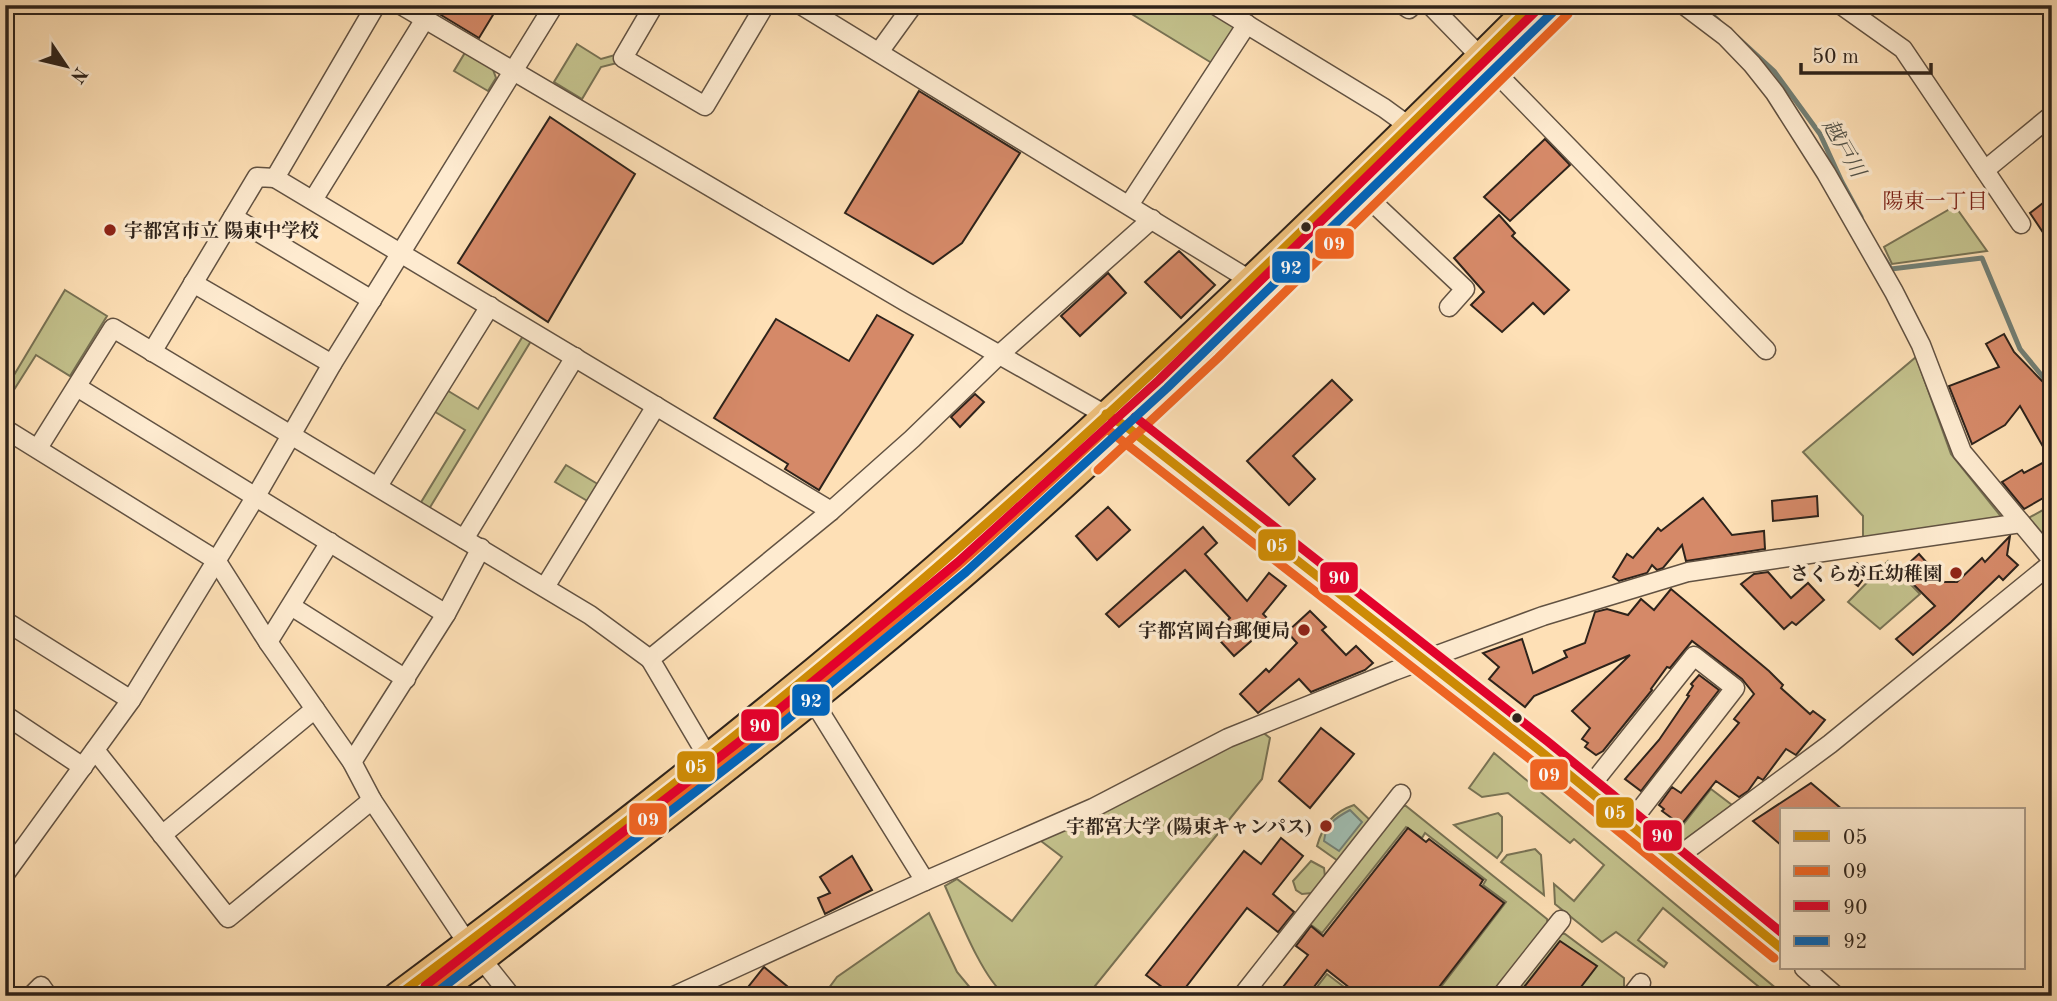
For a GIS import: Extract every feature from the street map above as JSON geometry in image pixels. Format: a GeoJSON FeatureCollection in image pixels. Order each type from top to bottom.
{"type":"FeatureCollection","features":[{"type":"Feature","properties":{"kind":"highway"},"geometry":{"type":"LineString","coordinates":[[1486,63],[1532,5]]}},
{"type":"Feature","properties":{"kind":"highway"},"geometry":{"type":"LineString","coordinates":[[397,996],[474,951],[806,690],[934,569],[1117,420],[1260,286],[1486,63],[1560,5]]}},
{"type":"Feature","properties":{"kind":"highway"},"geometry":{"type":"LineString","coordinates":[[1260,286],[1366,196],[1416,132]]}},
{"type":"Feature","properties":{"kind":"highway"},"geometry":{"type":"LineString","coordinates":[[432,996],[474,951]]}},
{"type":"Feature","properties":{"kind":"street"},"geometry":{"type":"LineString","coordinates":[[275,177],[376,5]]}},
{"type":"Feature","properties":{"kind":"street"},"geometry":{"type":"LineString","coordinates":[[401,5],[514,69],[906,302],[1117,420],[1676,858],[1780,948]]}},
{"type":"Feature","properties":{"kind":"street"},"geometry":{"type":"LineString","coordinates":[[5,874],[131,700],[332,364],[554,5]]}},
{"type":"Feature","properties":{"kind":"street"},"geometry":{"type":"LineString","coordinates":[[654,5],[623,58],[705,106],[765,5]]}},
{"type":"Feature","properties":{"kind":"street"},"geometry":{"type":"LineString","coordinates":[[801,5],[1260,286]]}},
{"type":"Feature","properties":{"kind":"street"},"geometry":{"type":"LineString","coordinates":[[879,52],[913,5]]}},
{"type":"Feature","properties":{"kind":"street"},"geometry":{"type":"LineString","coordinates":[[1215,5],[1384,108],[1416,132]]}},
{"type":"Feature","properties":{"kind":"street"},"geometry":{"type":"LineString","coordinates":[[1403,5],[1409,9],[1413,5]]}},
{"type":"Feature","properties":{"kind":"street"},"geometry":{"type":"LineString","coordinates":[[1430,5],[1766,350]]}},
{"type":"Feature","properties":{"kind":"street"},"geometry":{"type":"LineString","coordinates":[[1676,858],[1830,744],[2052,561],[1962,452],[1921,345],[1895,292],[1826,173],[1775,93],[1725,36],[1684,5]]}},
{"type":"Feature","properties":{"kind":"street"},"geometry":{"type":"LineString","coordinates":[[1841,5],[1903,48],[2021,224]]}},
{"type":"Feature","properties":{"kind":"street"},"geometry":{"type":"LineString","coordinates":[[313,200],[425,19]]}},
{"type":"Feature","properties":{"kind":"street"},"geometry":{"type":"LineString","coordinates":[[1129,205],[1247,24]]}},
{"type":"Feature","properties":{"kind":"street"},"geometry":{"type":"LineString","coordinates":[[1985,170],[2052,115]]}},
{"type":"Feature","properties":{"kind":"street"},"geometry":{"type":"LineString","coordinates":[[152,352],[257,177],[275,177],[831,511]]}},
{"type":"Feature","properties":{"kind":"street"},"geometry":{"type":"LineString","coordinates":[[1366,196],[1465,289],[1449,307]]}},
{"type":"Feature","properties":{"kind":"street"},"geometry":{"type":"LineString","coordinates":[[233,217],[372,300]]}},
{"type":"Feature","properties":{"kind":"street"},"geometry":{"type":"LineString","coordinates":[[650,659],[831,511],[912,439],[1000,354],[1152,219]]}},
{"type":"Feature","properties":{"kind":"street"},"geometry":{"type":"LineString","coordinates":[[193,283],[332,364]]}},
{"type":"Feature","properties":{"kind":"street"},"geometry":{"type":"LineString","coordinates":[[377,486],[490,306]]}},
{"type":"Feature","properties":{"kind":"street"},"geometry":{"type":"LineString","coordinates":[[38,448],[113,328],[590,615],[650,659],[712,764]]}},
{"type":"Feature","properties":{"kind":"street"},"geometry":{"type":"LineString","coordinates":[[464,539],[575,357]]}},
{"type":"Feature","properties":{"kind":"street"},"geometry":{"type":"LineString","coordinates":[[77,387],[446,614]]}},
{"type":"Feature","properties":{"kind":"street"},"geometry":{"type":"LineString","coordinates":[[545,587],[656,406]]}},
{"type":"Feature","properties":{"kind":"street"},"geometry":{"type":"LineString","coordinates":[[5,429],[216,561],[268,642],[352,762],[372,800],[415,867],[474,951],[511,996]]}},
{"type":"Feature","properties":{"kind":"street"},"geometry":{"type":"LineString","coordinates":[[674,996],[925,881],[1093,808],[1228,738],[1543,615],[1688,572],[2021,523]]}},
{"type":"Feature","properties":{"kind":"street"},"geometry":{"type":"LineString","coordinates":[[268,642],[330,542]]}},
{"type":"Feature","properties":{"kind":"street"},"geometry":{"type":"LineString","coordinates":[[352,762],[446,614],[481,548]]}},
{"type":"Feature","properties":{"kind":"street"},"geometry":{"type":"LineString","coordinates":[[291,606],[406,679]]}},
{"type":"Feature","properties":{"kind":"street"},"geometry":{"type":"LineString","coordinates":[[5,621],[131,700]]}},
{"type":"Feature","properties":{"kind":"street"},"geometry":{"type":"LineString","coordinates":[[1588,789],[1694,656],[1735,688],[1630,822]]}},
{"type":"Feature","properties":{"kind":"street"},"geometry":{"type":"LineString","coordinates":[[806,690],[925,881]]}},
{"type":"Feature","properties":{"kind":"street"},"geometry":{"type":"LineString","coordinates":[[162,835],[315,709]]}},
{"type":"Feature","properties":{"kind":"street"},"geometry":{"type":"LineString","coordinates":[[5,715],[82,767]]}},
{"type":"Feature","properties":{"kind":"street"},"geometry":{"type":"LineString","coordinates":[[95,750],[228,918],[372,800]]}},
{"type":"Feature","properties":{"kind":"street"},"geometry":{"type":"LineString","coordinates":[[1242,996],[1401,794]]}},
{"type":"Feature","properties":{"kind":"street"},"geometry":{"type":"LineString","coordinates":[[1501,996],[1560,920]]}},
{"type":"Feature","properties":{"kind":"street"},"geometry":{"type":"LineString","coordinates":[[1806,970],[1836,996]]}},
{"type":"Feature","properties":{"kind":"street"},"geometry":{"type":"LineString","coordinates":[[31,996],[41,986],[48,996]]}},
{"type":"Feature","properties":{"kind":"shaded area"},"geometry":{"type":"Polygon","coordinates":[[[1117,5],[1215,5],[1239,27],[1215,65],[1117,5]]]}},
{"type":"Feature","properties":{"kind":"shaded area"},"geometry":{"type":"Polygon","coordinates":[[[577,44],[601,59],[615,55],[617,63],[601,67],[582,99],[554,82],[577,44]]]}},
{"type":"Feature","properties":{"kind":"shaded area"},"geometry":{"type":"Polygon","coordinates":[[[466,51],[492,67],[496,78],[488,91],[454,71],[466,51]]]}},
{"type":"Feature","properties":{"kind":"shaded area"},"geometry":{"type":"Polygon","coordinates":[[[1955,206],[1987,251],[1892,264],[1884,247],[1955,206]]]}},
{"type":"Feature","properties":{"kind":"shaded area"},"geometry":{"type":"Polygon","coordinates":[[[65,290],[107,316],[70,376],[36,355],[5,404],[5,390],[65,290]]]}},
{"type":"Feature","properties":{"kind":"shaded area"},"geometry":{"type":"Polygon","coordinates":[[[523,336],[531,341],[429,509],[420,504],[465,430],[432,410],[445,389],[478,409],[523,336]]]}},
{"type":"Feature","properties":{"kind":"shaded area"},"geometry":{"type":"Polygon","coordinates":[[[1916,357],[1951,454],[2003,519],[1863,541],[1863,516],[1803,452],[1916,357]]]}},
{"type":"Feature","properties":{"kind":"shaded area"},"geometry":{"type":"Polygon","coordinates":[[[566,465],[606,489],[596,506],[555,482],[566,465]]]}},
{"type":"Feature","properties":{"kind":"shaded area"},"geometry":{"type":"Polygon","coordinates":[[[2052,505],[2052,542],[2046,546],[2023,521],[2052,505]]]}},
{"type":"Feature","properties":{"kind":"shaded area"},"geometry":{"type":"Polygon","coordinates":[[[1888,561],[1920,594],[1880,629],[1848,602],[1888,561]]]}},
{"type":"Feature","properties":{"kind":"shaded area"},"geometry":{"type":"Polygon","coordinates":[[[1261,731],[1270,738],[1262,779],[1087,996],[1006,996],[988,975],[971,945],[945,886],[957,879],[1012,921],[1062,857],[1037,838],[1261,731]]]}},
{"type":"Feature","properties":{"kind":"shaded area"},"geometry":{"type":"Polygon","coordinates":[[[1494,753],[1778,990],[1773,996],[1663,908],[1638,940],[1667,963],[1664,967],[1616,932],[1602,942],[1555,904],[1554,884],[1574,901],[1604,865],[1574,839],[1570,843],[1508,793],[1482,797],[1469,788],[1494,753]]]}},
{"type":"Feature","properties":{"kind":"shaded area"},"geometry":{"type":"Polygon","coordinates":[[[1711,789],[1732,805],[1679,844],[1672,839],[1711,789]]]}},
{"type":"Feature","properties":{"kind":"shaded area"},"geometry":{"type":"Polygon","coordinates":[[[1354,805],[1370,820],[1338,861],[1317,846],[1330,820],[1340,811],[1354,805]]]}},
{"type":"Feature","properties":{"kind":"shaded area"},"geometry":{"type":"Polygon","coordinates":[[[1397,806],[1406,806],[1547,919],[1548,925],[1493,996],[1434,996],[1506,902],[1483,885],[1486,880],[1425,833],[1422,838],[1406,827],[1322,933],[1307,922],[1397,806]]]}},
{"type":"Feature","properties":{"kind":"shaded area"},"geometry":{"type":"Polygon","coordinates":[[[1350,810],[1362,822],[1339,851],[1324,841],[1325,835],[1332,822],[1350,810]]]}},
{"type":"Feature","properties":{"kind":"shaded area"},"geometry":{"type":"Polygon","coordinates":[[[1498,813],[1502,817],[1502,851],[1497,858],[1454,825],[1498,813]]]}},
{"type":"Feature","properties":{"kind":"shaded area"},"geometry":{"type":"Polygon","coordinates":[[[1535,849],[1541,855],[1544,895],[1501,862],[1507,855],[1535,849]]]}},
{"type":"Feature","properties":{"kind":"shaded area"},"geometry":{"type":"Polygon","coordinates":[[[1311,861],[1324,868],[1325,877],[1312,893],[1302,894],[1296,890],[1293,881],[1311,861]]]}},
{"type":"Feature","properties":{"kind":"shaded area"},"geometry":{"type":"Polygon","coordinates":[[[929,913],[957,972],[977,996],[823,996],[837,977],[929,913]]]}},
{"type":"Feature","properties":{"kind":"shaded area"},"geometry":{"type":"Polygon","coordinates":[[[1559,933],[1565,934],[1624,978],[1624,990],[1619,996],[1509,996],[1559,933]]]}},
{"type":"Feature","properties":{"kind":"shaded area"},"geometry":{"type":"Polygon","coordinates":[[[1327,974],[1356,996],[1310,996],[1327,974]]]}},
{"type":"Feature","properties":{"kind":"building"},"geometry":{"type":"Polygon","coordinates":[[[447,5],[499,5],[479,38],[441,15],[447,5]]]}},
{"type":"Feature","properties":{"kind":"building"},"geometry":{"type":"Polygon","coordinates":[[[919,91],[1020,153],[962,243],[933,264],[845,213],[919,91]]]}},
{"type":"Feature","properties":{"kind":"building"},"geometry":{"type":"Polygon","coordinates":[[[550,117],[635,174],[548,322],[458,263],[550,117]]]}},
{"type":"Feature","properties":{"kind":"building"},"geometry":{"type":"Polygon","coordinates":[[[1545,139],[1570,165],[1510,221],[1484,197],[1545,139]]]}},
{"type":"Feature","properties":{"kind":"building"},"geometry":{"type":"Polygon","coordinates":[[[2052,196],[2052,246],[2030,213],[2052,196]]]}},
{"type":"Feature","properties":{"kind":"building"},"geometry":{"type":"Polygon","coordinates":[[[1499,215],[1515,233],[1512,236],[1569,290],[1544,314],[1533,303],[1502,332],[1471,305],[1484,292],[1454,258],[1499,215]]]}},
{"type":"Feature","properties":{"kind":"building"},"geometry":{"type":"Polygon","coordinates":[[[1179,251],[1215,285],[1181,318],[1145,282],[1179,251]]]}},
{"type":"Feature","properties":{"kind":"building"},"geometry":{"type":"Polygon","coordinates":[[[1108,273],[1126,293],[1080,336],[1061,316],[1108,273]]]}},
{"type":"Feature","properties":{"kind":"building"},"geometry":{"type":"Polygon","coordinates":[[[877,315],[913,335],[819,490],[785,469],[788,464],[714,418],[776,319],[849,361],[877,315]]]}},
{"type":"Feature","properties":{"kind":"building"},"geometry":{"type":"Polygon","coordinates":[[[2004,334],[2014,352],[2044,383],[2052,397],[2052,493],[2024,509],[2002,482],[2022,470],[2024,473],[2050,459],[2020,406],[2005,425],[1972,444],[1949,386],[1999,367],[1986,344],[2004,334]]]}},
{"type":"Feature","properties":{"kind":"building"},"geometry":{"type":"Polygon","coordinates":[[[1332,380],[1352,400],[1293,456],[1315,479],[1289,505],[1247,461],[1332,380]]]}},
{"type":"Feature","properties":{"kind":"building"},"geometry":{"type":"Polygon","coordinates":[[[975,394],[984,402],[960,427],[951,417],[975,394]]]}},
{"type":"Feature","properties":{"kind":"building"},"geometry":{"type":"Polygon","coordinates":[[[1817,496],[1818,516],[1773,521],[1772,501],[1817,496]]]}},
{"type":"Feature","properties":{"kind":"building"},"geometry":{"type":"Polygon","coordinates":[[[1703,498],[1732,535],[1764,531],[1765,549],[1686,561],[1682,545],[1663,568],[1657,570],[1652,565],[1647,573],[1619,581],[1613,577],[1627,554],[1633,558],[1658,528],[1661,531],[1703,498]]]}},
{"type":"Feature","properties":{"kind":"building"},"geometry":{"type":"Polygon","coordinates":[[[1108,507],[1130,530],[1097,560],[1076,536],[1108,507]]]}},
{"type":"Feature","properties":{"kind":"building"},"geometry":{"type":"Polygon","coordinates":[[[1203,527],[1217,543],[1205,554],[1247,601],[1269,573],[1286,586],[1263,614],[1272,623],[1234,656],[1213,633],[1230,618],[1185,570],[1119,627],[1106,614],[1203,527]]]}},
{"type":"Feature","properties":{"kind":"building"},"geometry":{"type":"Polygon","coordinates":[[[2010,536],[2007,555],[2018,565],[2003,580],[1999,576],[1913,655],[1896,639],[1935,606],[1900,571],[1919,554],[1944,582],[1957,582],[1982,558],[1985,562],[2010,536]]]}},
{"type":"Feature","properties":{"kind":"building"},"geometry":{"type":"Polygon","coordinates":[[[1857,563],[1869,571],[1858,586],[1845,576],[1857,563]]]}},
{"type":"Feature","properties":{"kind":"building"},"geometry":{"type":"Polygon","coordinates":[[[1768,572],[1791,598],[1808,583],[1824,600],[1796,625],[1792,622],[1784,629],[1741,584],[1754,574],[1768,572]]]}},
{"type":"Feature","properties":{"kind":"building"},"geometry":{"type":"Polygon","coordinates":[[[1671,589],[1769,671],[1783,685],[1781,688],[1810,714],[1813,711],[1825,720],[1796,755],[1786,749],[1763,780],[1758,777],[1748,791],[1739,797],[1716,781],[1681,825],[1662,811],[1664,809],[1659,805],[1672,787],[1681,793],[1739,723],[1734,719],[1754,694],[1742,679],[1692,641],[1670,668],[1667,667],[1603,751],[1596,755],[1585,747],[1588,743],[1582,739],[1590,728],[1572,711],[1630,655],[1534,696],[1525,707],[1489,679],[1499,667],[1483,653],[1522,639],[1533,673],[1567,657],[1564,651],[1585,643],[1595,612],[1607,609],[1628,615],[1641,599],[1654,610],[1671,589]]]}},
{"type":"Feature","properties":{"kind":"building"},"geometry":{"type":"Polygon","coordinates":[[[1310,611],[1326,627],[1322,630],[1346,655],[1356,646],[1373,663],[1365,670],[1311,692],[1299,679],[1258,713],[1240,694],[1266,669],[1269,672],[1297,643],[1287,632],[1310,611]]]}},
{"type":"Feature","properties":{"kind":"building"},"geometry":{"type":"Polygon","coordinates":[[[1699,675],[1719,690],[1641,791],[1625,779],[1659,740],[1689,696],[1687,695],[1693,686],[1691,684],[1699,675]]]}},
{"type":"Feature","properties":{"kind":"building"},"geometry":{"type":"Polygon","coordinates":[[[1321,728],[1354,754],[1310,808],[1279,781],[1321,728]]]}},
{"type":"Feature","properties":{"kind":"building"},"geometry":{"type":"Polygon","coordinates":[[[1811,783],[1841,808],[1780,808],[1780,844],[1753,821],[1811,783]]]}},
{"type":"Feature","properties":{"kind":"building"},"geometry":{"type":"Polygon","coordinates":[[[1408,828],[1426,842],[1429,839],[1483,880],[1480,885],[1504,903],[1432,996],[1360,996],[1327,970],[1307,996],[1276,996],[1308,955],[1296,946],[1311,926],[1323,936],[1408,828]]]}},
{"type":"Feature","properties":{"kind":"building"},"geometry":{"type":"Polygon","coordinates":[[[1281,838],[1303,856],[1273,894],[1294,912],[1278,932],[1247,908],[1179,996],[1174,996],[1146,975],[1244,851],[1261,864],[1281,838]]]}},
{"type":"Feature","properties":{"kind":"building"},"geometry":{"type":"Polygon","coordinates":[[[852,856],[872,890],[825,914],[818,898],[830,893],[820,877],[852,856]]]}},
{"type":"Feature","properties":{"kind":"building"},"geometry":{"type":"Polygon","coordinates":[[[1560,941],[1597,966],[1574,996],[1517,996],[1560,941]]]}},
{"type":"Feature","properties":{"kind":"building"},"geometry":{"type":"Polygon","coordinates":[[[764,967],[788,987],[781,996],[741,996],[764,967]]]}},
{"type":"Feature","properties":{"kind":"waterway","name":"越戸川"},"geometry":{"type":"LineString","coordinates":[[1701,5],[1719,21]]}},
{"type":"Feature","properties":{"kind":"waterway","name":"越戸川"},"geometry":{"type":"LineString","coordinates":[[1737,37],[1774,71],[1820,134],[1861,217]]}},
{"type":"Feature","properties":{"kind":"waterway","name":"越戸川"},"geometry":{"type":"LineString","coordinates":[[1883,256],[1891,269],[1982,258],[2020,349],[2052,388]]}},
{"type":"Feature","properties":{"kind":"transit line","name":"05"},"geometry":{"type":"LineString","coordinates":[[397,996],[698,765],[816,670],[959,548],[1209,320],[1532,5]]}},
{"type":"Feature","properties":{"kind":"transit line","name":"90"},"geometry":{"type":"LineString","coordinates":[[425,986],[753,731],[958,562],[1159,380],[1542,5]]}},
{"type":"Feature","properties":{"kind":"transit line","name":"92"},"geometry":{"type":"LineString","coordinates":[[432,996],[761,741],[966,572],[1167,388],[1560,5]]}},
{"type":"Feature","properties":{"kind":"transit line","name":"09"},"geometry":{"type":"LineString","coordinates":[[1098,470],[1218,358],[1568,14]]}},
{"type":"Feature","properties":{"kind":"transit line","name":"05"},"geometry":{"type":"LineString","coordinates":[[1106,414],[1127,427],[1539,750],[1780,947]]}},
{"type":"Feature","properties":{"kind":"transit line","name":"90"},"geometry":{"type":"LineString","coordinates":[[1135,417],[1547,741],[1780,931]]}},
{"type":"Feature","properties":{"kind":"transit line","name":"09"},"geometry":{"type":"LineString","coordinates":[[418,996],[762,729],[963,561],[1107,429],[1531,760],[1774,958]]}},
{"type":"Feature","properties":{"kind":"place","name":"宇都宮市立 陽東中学校"},"geometry":{"type":"Point","coordinates":[110,230]}},
{"type":"Feature","properties":{"kind":"place","name":"さくらが丘幼稚園"},"geometry":{"type":"Point","coordinates":[1956,573]}},
{"type":"Feature","properties":{"kind":"place","name":"宇都宮岡台郵便局"},"geometry":{"type":"Point","coordinates":[1304,630]}},
{"type":"Feature","properties":{"kind":"place","name":"宇都宮大学 (陽東キャンパス)"},"geometry":{"type":"Point","coordinates":[1326,826]}},
{"type":"Feature","properties":{"kind":"district","name":"陽東一丁目"},"geometry":{"type":"Point","coordinates":[1935,201]}}]}
